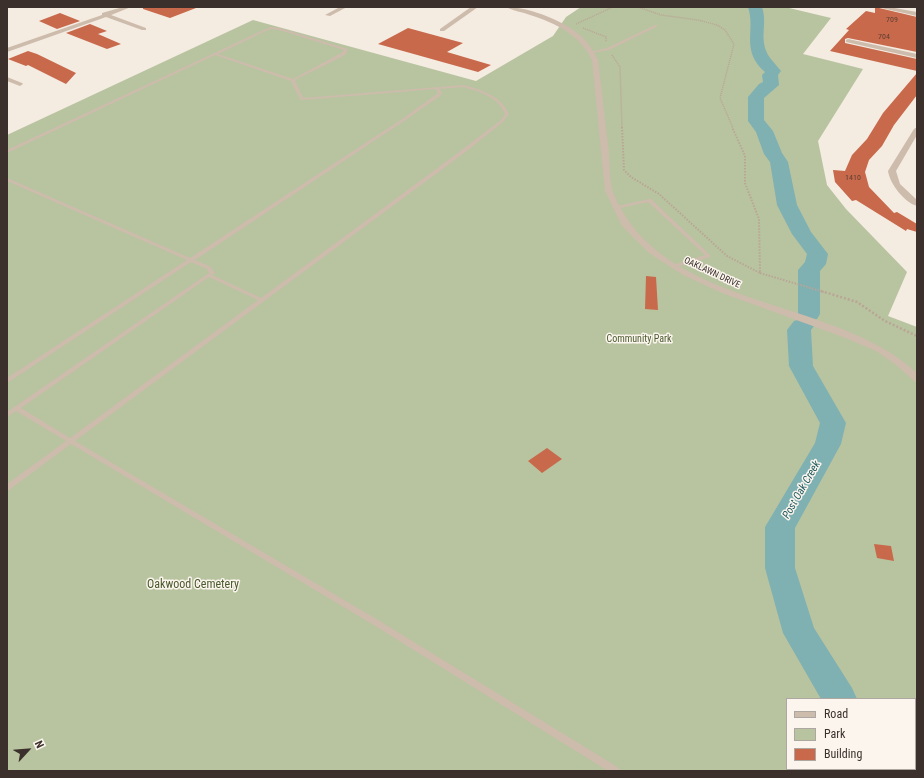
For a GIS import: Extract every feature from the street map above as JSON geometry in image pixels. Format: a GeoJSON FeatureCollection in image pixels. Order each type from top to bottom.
{"type":"FeatureCollection","features":[{"type":"Feature","properties":{"kind":"street"},"geometry":{"type":"LineString","coordinates":[[7,50],[104,14],[128,7]]}},
{"type":"Feature","properties":{"kind":"street"},"geometry":{"type":"LineString","coordinates":[[328,15],[344,7]]}},
{"type":"Feature","properties":{"kind":"street"},"geometry":{"type":"LineString","coordinates":[[442,30],[475,7]]}},
{"type":"Feature","properties":{"kind":"street"},"geometry":{"type":"LineString","coordinates":[[509,7],[535,15],[562,26],[576,36],[592,52]]}},
{"type":"Feature","properties":{"kind":"street"},"geometry":{"type":"LineString","coordinates":[[880,7],[917,14]]}},
{"type":"Feature","properties":{"kind":"street"},"geometry":{"type":"LineString","coordinates":[[104,14],[144,29]]}},
{"type":"Feature","properties":{"kind":"street"},"geometry":{"type":"LineString","coordinates":[[848,41],[917,56]]}},
{"type":"Feature","properties":{"kind":"street","name":"OAKLAWN DRIVE"},"geometry":{"type":"LineString","coordinates":[[592,52],[595,60],[606,177],[611,200],[630,230],[639,240],[674,266],[711,285],[739,297],[829,328],[869,344],[889,356],[917,379]]}},
{"type":"Feature","properties":{"kind":"street"},"geometry":{"type":"LineString","coordinates":[[7,79],[20,84]]}},
{"type":"Feature","properties":{"kind":"street"},"geometry":{"type":"LineString","coordinates":[[917,129],[892,171],[892,175],[897,186],[917,204]]}},
{"type":"Feature","properties":{"kind":"lane"},"geometry":{"type":"LineString","coordinates":[[592,52],[608,50],[656,26]]}},
{"type":"Feature","properties":{"kind":"lane"},"geometry":{"type":"LineString","coordinates":[[7,152],[264,31],[275,28],[346,49],[345,54],[293,80],[217,54]]}},
{"type":"Feature","properties":{"kind":"lane"},"geometry":{"type":"LineString","coordinates":[[7,488],[461,153],[502,121],[507,114],[506,108],[499,102],[477,90],[464,86],[305,100],[300,96],[293,80]]}},
{"type":"Feature","properties":{"kind":"lane"},"geometry":{"type":"LineString","coordinates":[[7,382],[403,120],[439,95],[440,92],[436,88]]}},
{"type":"Feature","properties":{"kind":"lane"},"geometry":{"type":"LineString","coordinates":[[7,179],[191,260],[212,271],[210,276],[7,415]]}},
{"type":"Feature","properties":{"kind":"lane"},"geometry":{"type":"LineString","coordinates":[[615,208],[649,200],[708,256],[674,266]]}},
{"type":"Feature","properties":{"kind":"lane"},"geometry":{"type":"LineString","coordinates":[[210,276],[262,300]]}},
{"type":"Feature","properties":{"kind":"lane"},"geometry":{"type":"LineString","coordinates":[[16,408],[375,622],[616,771]]}},
{"type":"Feature","properties":{"kind":"path"},"geometry":{"type":"LineString","coordinates":[[613,7],[576,24],[606,37],[608,50],[616,58],[620,67],[624,170],[631,177],[659,194],[728,256],[760,273],[857,302],[885,321],[917,336]]}},
{"type":"Feature","properties":{"kind":"path"},"geometry":{"type":"LineString","coordinates":[[638,7],[661,15],[698,20],[717,25],[725,30],[734,44],[720,98],[744,156],[745,183],[759,218],[760,273]]}},
{"type":"Feature","properties":{"kind":"green space"},"geometry":{"type":"Polygon","coordinates":[[[581,7],[785,7],[831,18],[803,54],[863,69],[818,141],[827,185],[846,209],[907,272],[888,316],[917,327],[917,771],[7,771],[7,135],[253,20],[476,81],[553,36],[566,17],[581,7]]]}},
{"type":"Feature","properties":{"kind":"building"},"geometry":{"type":"Polygon","coordinates":[[[143,7],[196,8],[170,18],[143,9],[143,7]]]}},
{"type":"Feature","properties":{"kind":"building"},"geometry":{"type":"Polygon","coordinates":[[[875,7],[917,17],[917,52],[848,38],[845,39],[845,43],[917,59],[917,71],[830,51],[849,30],[846,29],[866,11],[875,13],[875,7]]]}},
{"type":"Feature","properties":{"kind":"building"},"geometry":{"type":"Polygon","coordinates":[[[60,13],[80,21],[57,29],[39,21],[60,13]]]}},
{"type":"Feature","properties":{"kind":"building"},"geometry":{"type":"Polygon","coordinates":[[[90,24],[107,31],[98,34],[121,44],[107,49],[66,33],[90,24]]]}},
{"type":"Feature","properties":{"kind":"building"},"geometry":{"type":"Polygon","coordinates":[[[408,28],[463,43],[447,52],[491,65],[478,72],[378,44],[408,28]]]}},
{"type":"Feature","properties":{"kind":"building"},"geometry":{"type":"Polygon","coordinates":[[[28,51],[76,73],[66,84],[28,65],[26,66],[8,59],[28,51]]]}},
{"type":"Feature","properties":{"kind":"building"},"geometry":{"type":"Polygon","coordinates":[[[917,73],[917,95],[894,125],[882,146],[869,160],[865,172],[869,187],[894,213],[897,212],[917,224],[917,232],[907,229],[906,231],[856,200],[852,201],[835,182],[833,170],[845,171],[852,155],[867,139],[883,113],[917,73]]]}},
{"type":"Feature","properties":{"kind":"building"},"geometry":{"type":"Polygon","coordinates":[[[646,276],[656,277],[658,310],[645,309],[646,276]]]}},
{"type":"Feature","properties":{"kind":"building"},"geometry":{"type":"Polygon","coordinates":[[[547,448],[562,459],[542,473],[528,461],[547,448]]]}},
{"type":"Feature","properties":{"kind":"building"},"geometry":{"type":"Polygon","coordinates":[[[874,544],[891,546],[894,561],[877,558],[874,544]]]}},
{"type":"Feature","properties":{"kind":"waterway","name":"Post Oak Creek"},"geometry":{"type":"LineString","coordinates":[[755,7],[757,12],[756,41],[764,63],[773,71],[770,75],[771,85],[765,87],[756,97],[756,121],[764,131],[773,154],[779,162],[787,205],[802,234],[818,254],[815,264],[809,270],[809,314]]}},
{"type":"Feature","properties":{"kind":"waterway","name":"Post Oak Creek"},"geometry":{"type":"LineString","coordinates":[[802,326],[799,330],[801,366],[833,423],[828,444],[780,527],[780,568],[799,633],[839,698]]}},
{"type":"Feature","properties":{"kind":"park label","name":"Community Park"},"geometry":{"type":"Point","coordinates":[639,339]}},
{"type":"Feature","properties":{"kind":"park label","name":"Oakwood Cemetery"},"geometry":{"type":"Point","coordinates":[193,585]}}]}
